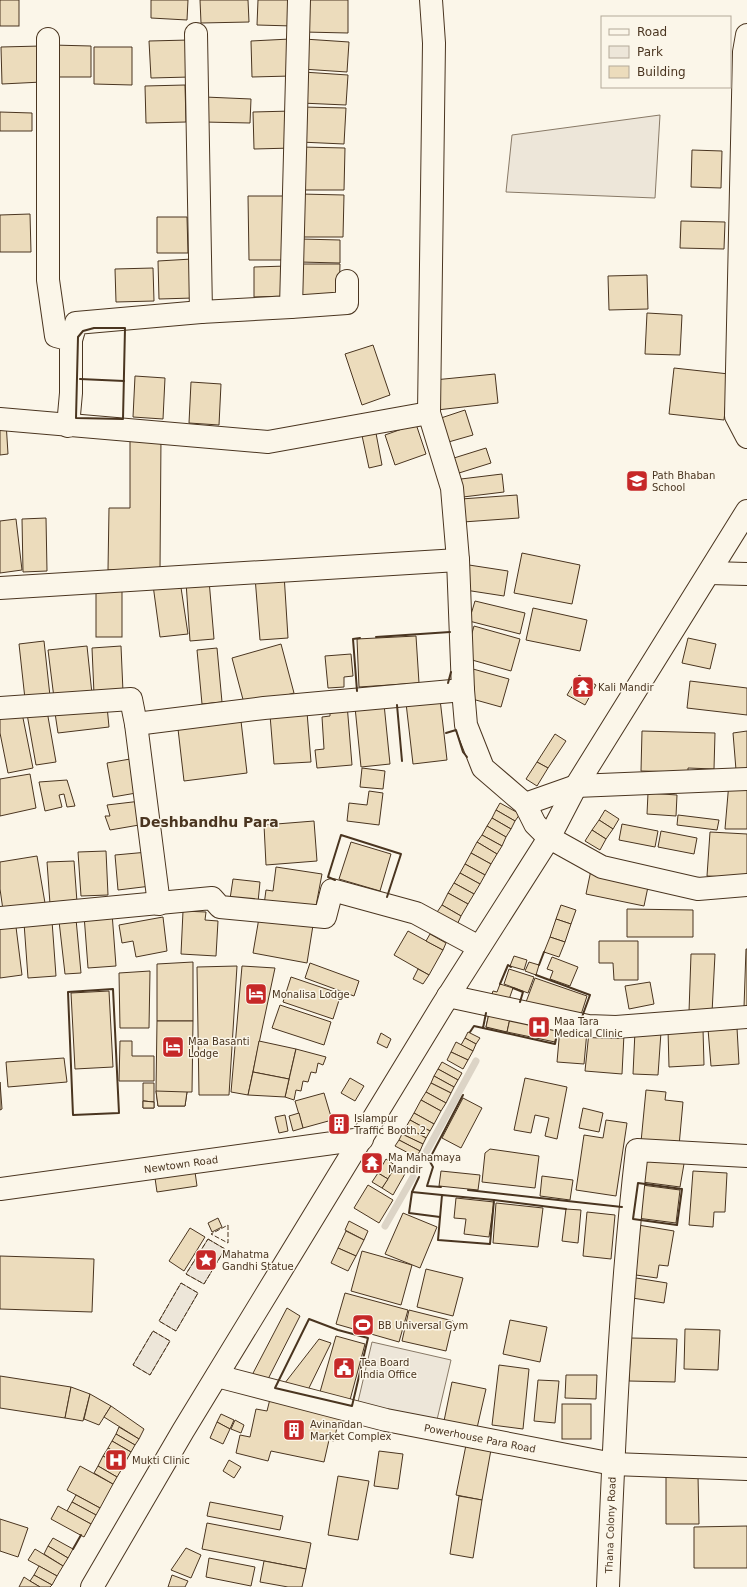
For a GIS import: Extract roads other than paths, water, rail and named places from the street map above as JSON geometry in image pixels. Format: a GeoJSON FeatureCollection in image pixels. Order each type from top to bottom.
{"type":"FeatureCollection","features":[{"type":"Feature","properties":{"kind":"street"},"geometry":{"type":"LineString","coordinates":[[291,307],[299,0]]}},
{"type":"Feature","properties":{"kind":"street"},"geometry":{"type":"LineString","coordinates":[[431,0],[434,43],[429,413],[452,488],[458,560],[463,690],[466,724],[483,768],[525,804],[534,824],[549,838],[602,867],[698,889],[747,885]]}},
{"type":"Feature","properties":{"kind":"street"},"geometry":{"type":"LineString","coordinates":[[196,34],[201,312]]}},
{"type":"Feature","properties":{"kind":"street"},"geometry":{"type":"LineString","coordinates":[[747,34],[744,52],[736,416],[747,437]]}},
{"type":"Feature","properties":{"kind":"street"},"geometry":{"type":"LineString","coordinates":[[48,40],[48,280],[56,336],[71,340]]}},
{"type":"Feature","properties":{"kind":"street"},"geometry":{"type":"LineString","coordinates":[[68,426],[71,394],[71,340],[76,324],[201,312],[346,303],[347,281]]}},
{"type":"Feature","properties":{"kind":"street"},"geometry":{"type":"LineString","coordinates":[[0,419],[268,442],[429,413]]}},
{"type":"Feature","properties":{"kind":"street"},"geometry":{"type":"LineString","coordinates":[[92,1587],[217,1376],[362,1140],[448,996],[549,838],[576,786],[710,573],[747,511]]}},
{"type":"Feature","properties":{"kind":"street"},"geometry":{"type":"LineString","coordinates":[[0,588],[458,560]]}},
{"type":"Feature","properties":{"kind":"street"},"geometry":{"type":"LineString","coordinates":[[710,573],[747,574]]}},
{"type":"Feature","properties":{"kind":"street"},"geometry":{"type":"LineString","coordinates":[[136,724],[264,708],[463,690]]}},
{"type":"Feature","properties":{"kind":"street"},"geometry":{"type":"LineString","coordinates":[[0,708],[131,699],[136,724],[159,904]]}},
{"type":"Feature","properties":{"kind":"street"},"geometry":{"type":"LineString","coordinates":[[525,804],[576,786],[747,779]]}},
{"type":"Feature","properties":{"kind":"street"},"geometry":{"type":"LineString","coordinates":[[0,918],[212,898],[220,907],[325,917],[332,890],[416,913],[480,947]]}},
{"type":"Feature","properties":{"kind":"street"},"geometry":{"type":"LineString","coordinates":[[448,996],[588,1026],[616,1027],[747,1017]]}},
{"type":"Feature","properties":{"kind":"street","name":"Newtown Road"},"geometry":{"type":"LineString","coordinates":[[0,1189],[362,1140]]}},
{"type":"Feature","properties":{"kind":"street","name":"Thana Colony Road"},"geometry":{"type":"LineString","coordinates":[[608,1587],[613,1464],[630,1209],[637,1150],[747,1156]]}},
{"type":"Feature","properties":{"kind":"street","name":"Powerhouse Para Road"},"geometry":{"type":"LineString","coordinates":[[217,1376],[386,1420],[613,1464],[747,1469]]}},
{"type":"Feature","properties":{"kind":"waterway"},"geometry":{"type":"LineString","coordinates":[[423,1158],[476,1061]]}},
{"type":"Feature","properties":{"kind":"waterway"},"geometry":{"type":"LineString","coordinates":[[385,1226],[413,1177]]}},
{"type":"Feature","properties":{"kind":"place","name":"Path Bhaban School"},"geometry":{"type":"Point","coordinates":[637,481]}},
{"type":"Feature","properties":{"kind":"place","name":"Kali Mandir"},"geometry":{"type":"Point","coordinates":[583,687]}},
{"type":"Feature","properties":{"kind":"place","name":"Monalisa Lodge"},"geometry":{"type":"Point","coordinates":[256,994]}},
{"type":"Feature","properties":{"kind":"place","name":"Maa Tara Medical Clinic"},"geometry":{"type":"Point","coordinates":[539,1027]}},
{"type":"Feature","properties":{"kind":"place","name":"Maa Basanti Lodge"},"geometry":{"type":"Point","coordinates":[173,1047]}},
{"type":"Feature","properties":{"kind":"place","name":"Islampur Traffic Booth 2"},"geometry":{"type":"Point","coordinates":[339,1124]}},
{"type":"Feature","properties":{"kind":"place","name":"Ma Mahamaya Mandir"},"geometry":{"type":"Point","coordinates":[372,1163]}},
{"type":"Feature","properties":{"kind":"place","name":"Mahatma Gandhi Statue"},"geometry":{"type":"Point","coordinates":[206,1260]}},
{"type":"Feature","properties":{"kind":"place","name":"BB Universal Gym"},"geometry":{"type":"Point","coordinates":[363,1325]}},
{"type":"Feature","properties":{"kind":"place","name":"Tea Board India Office"},"geometry":{"type":"Point","coordinates":[344,1368]}},
{"type":"Feature","properties":{"kind":"place","name":"Avinandan Market Complex"},"geometry":{"type":"Point","coordinates":[294,1430]}},
{"type":"Feature","properties":{"kind":"place","name":"Mukti Clinic"},"geometry":{"type":"Point","coordinates":[116,1460]}},
{"type":"Feature","properties":{"kind":"district","name":"Deshbandhu Para"},"geometry":{"type":"Point","coordinates":[209,822]}}]}
